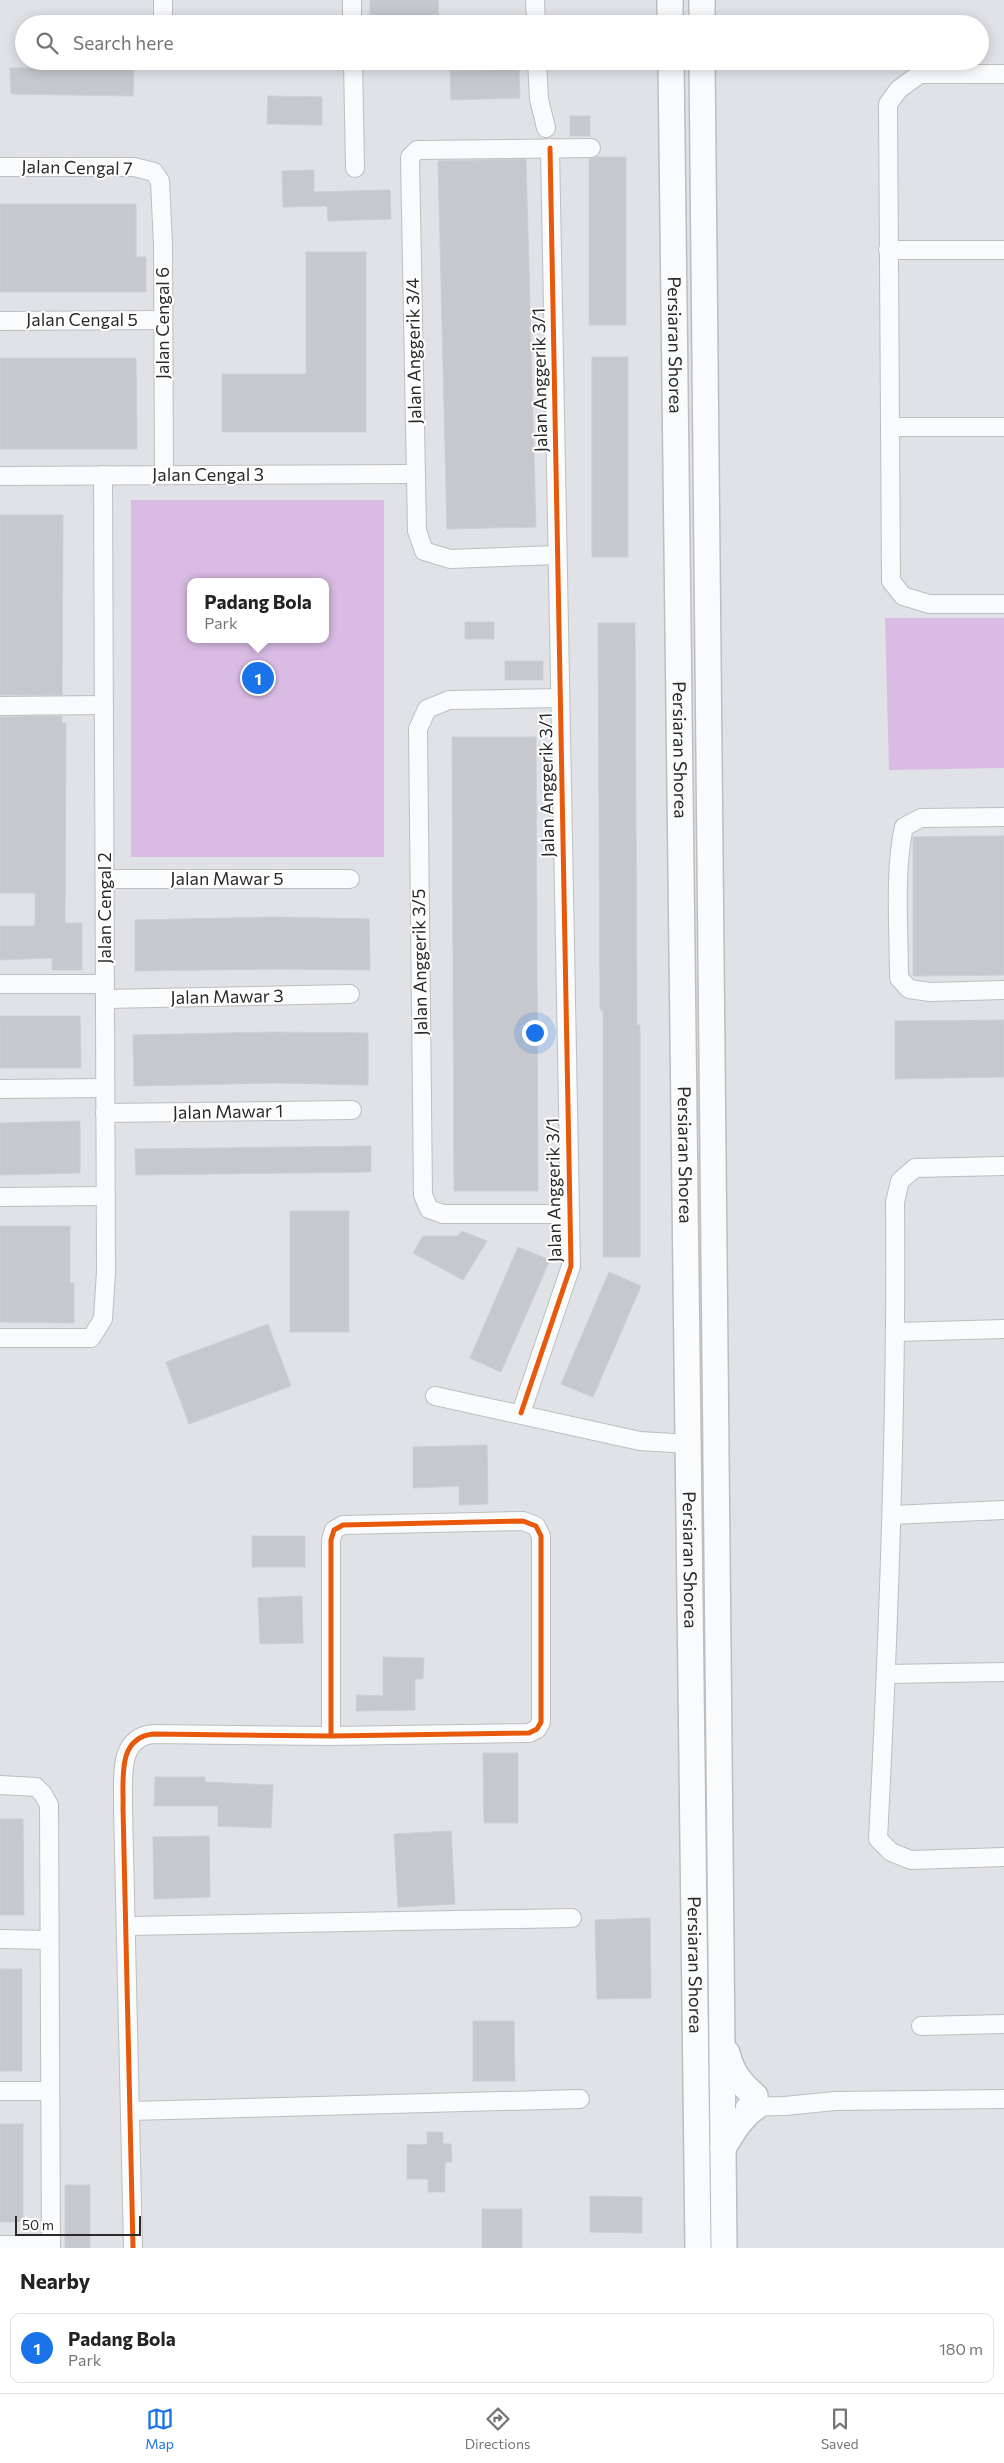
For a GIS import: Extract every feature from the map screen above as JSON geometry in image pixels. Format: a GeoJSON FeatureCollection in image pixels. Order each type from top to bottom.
{"type":"FeatureCollection","features":[{"type":"Feature","properties":{"kind":"main road"},"geometry":{"type":"LineString","coordinates":[[670,0],[670,15]]}},
{"type":"Feature","properties":{"kind":"main road"},"geometry":{"type":"LineString","coordinates":[[702,0],[702,15]]}},
{"type":"Feature","properties":{"kind":"main road","name":"Persiaran Shorea"},"geometry":{"type":"LineString","coordinates":[[671,70],[698,2248]]}},
{"type":"Feature","properties":{"kind":"main road","name":"Persiaran Shorea"},"geometry":{"type":"LineString","coordinates":[[702,70],[722,2034],[721,2101],[724,2248]]}},
{"type":"Feature","properties":{"kind":"main road"},"geometry":{"type":"LineString","coordinates":[[714,1369],[702,1432],[688,1444],[698,1453],[702,1465],[708,1506],[716,1523]]}},
{"type":"Feature","properties":{"kind":"main road"},"geometry":{"type":"LineString","coordinates":[[696,2030],[704,2067],[721,2101],[705,2126],[697,2152]]}},
{"type":"Feature","properties":{"kind":"main road"},"geometry":{"type":"LineString","coordinates":[[722,2034],[730,2066],[738,2081],[756,2102],[741,2120],[723,2148]]}},
{"type":"Feature","properties":{"kind":"street"},"geometry":{"type":"LineString","coordinates":[[163,0],[163,15]]}},
{"type":"Feature","properties":{"kind":"street"},"geometry":{"type":"LineString","coordinates":[[352,0],[352,15]]}},
{"type":"Feature","properties":{"kind":"street"},"geometry":{"type":"LineString","coordinates":[[535,0],[536,15]]}},
{"type":"Feature","properties":{"kind":"street"},"geometry":{"type":"LineString","coordinates":[[353,70],[355,168]]}},
{"type":"Feature","properties":{"kind":"street"},"geometry":{"type":"LineString","coordinates":[[538,70],[540,99],[546,128]]}},
{"type":"Feature","properties":{"kind":"street"},"geometry":{"type":"LineString","coordinates":[[1004,74],[920,74],[899,89],[888,104],[891,581],[903,596],[929,604],[1004,604]]}},
{"type":"Feature","properties":{"kind":"street","name":"Jalan Anggerik 3/1"},"geometry":{"type":"LineString","coordinates":[[521,1413],[571,1266],[550,148]]}},
{"type":"Feature","properties":{"kind":"street","name":"Jalan Anggerik 3/4"},"geometry":{"type":"LineString","coordinates":[[557,554],[450,559],[424,551],[417,530],[410,157],[416,150],[591,148]]}},
{"type":"Feature","properties":{"kind":"street","name":"Jalan Cengal 7"},"geometry":{"type":"LineString","coordinates":[[0,167],[134,168],[154,172]]}},
{"type":"Feature","properties":{"kind":"street","name":"Jalan Cengal 6"},"geometry":{"type":"LineString","coordinates":[[154,172],[160,181],[164,475]]}},
{"type":"Feature","properties":{"kind":"street"},"geometry":{"type":"LineString","coordinates":[[888,250],[1004,250]]}},
{"type":"Feature","properties":{"kind":"street","name":"Jalan Cengal 5"},"geometry":{"type":"LineString","coordinates":[[0,321],[163,320]]}},
{"type":"Feature","properties":{"kind":"street"},"geometry":{"type":"LineString","coordinates":[[890,427],[1004,427]]}},
{"type":"Feature","properties":{"kind":"street","name":"Jalan Cengal 3"},"geometry":{"type":"LineString","coordinates":[[0,476],[416,474]]}},
{"type":"Feature","properties":{"kind":"street","name":"Jalan Cengal 2"},"geometry":{"type":"LineString","coordinates":[[0,1338],[91,1338],[103,1319],[106,1272],[106,1196],[103,475]]}},
{"type":"Feature","properties":{"kind":"street","name":"Jalan Anggerik 3/5"},"geometry":{"type":"LineString","coordinates":[[559,698],[448,700],[427,709],[418,729],[423,1195],[429,1209],[443,1214],[569,1214]]}},
{"type":"Feature","properties":{"kind":"street"},"geometry":{"type":"LineString","coordinates":[[0,706],[104,705]]}},
{"type":"Feature","properties":{"kind":"street"},"geometry":{"type":"LineString","coordinates":[[1004,817],[921,818],[904,827],[899,845],[899,978],[909,989],[930,992],[1004,990]]}},
{"type":"Feature","properties":{"kind":"street","name":"Jalan Mawar 5"},"geometry":{"type":"LineString","coordinates":[[105,879],[350,879]]}},
{"type":"Feature","properties":{"kind":"street","name":"Jalan Mawar 3"},"geometry":{"type":"LineString","coordinates":[[0,984],[105,991],[350,994]]}},
{"type":"Feature","properties":{"kind":"street"},"geometry":{"type":"LineString","coordinates":[[0,1089],[105,1088]]}},
{"type":"Feature","properties":{"kind":"street","name":"Jalan Mawar 1"},"geometry":{"type":"LineString","coordinates":[[105,1113],[352,1110]]}},
{"type":"Feature","properties":{"kind":"street"},"geometry":{"type":"LineString","coordinates":[[1004,1166],[915,1168],[900,1181],[895,1202],[896,1332],[892,1516],[887,1674],[878,1839],[892,1852],[911,1860],[1004,1857]]}},
{"type":"Feature","properties":{"kind":"street"},"geometry":{"type":"LineString","coordinates":[[0,1197],[106,1196]]}},
{"type":"Feature","properties":{"kind":"street"},"geometry":{"type":"LineString","coordinates":[[896,1332],[1004,1329]]}},
{"type":"Feature","properties":{"kind":"street"},"geometry":{"type":"LineString","coordinates":[[435,1396],[521,1413],[640,1441],[688,1444]]}},
{"type":"Feature","properties":{"kind":"street"},"geometry":{"type":"LineString","coordinates":[[892,1516],[1004,1510]]}},
{"type":"Feature","properties":{"kind":"street"},"geometry":{"type":"LineString","coordinates":[[133,2248],[124,1765],[127,1750],[136,1739],[153,1734],[331,1736],[529,1733],[537,1729],[541,1722],[541,1536],[536,1526],[524,1521],[343,1525],[334,1530],[331,1540],[331,1736]]}},
{"type":"Feature","properties":{"kind":"street"},"geometry":{"type":"LineString","coordinates":[[887,1674],[1004,1672]]}},
{"type":"Feature","properties":{"kind":"street"},"geometry":{"type":"LineString","coordinates":[[0,1785],[36,1787],[43,1794],[48,1805],[51,2247],[0,2245]]}},
{"type":"Feature","properties":{"kind":"street"},"geometry":{"type":"LineString","coordinates":[[126,1926],[572,1918]]}},
{"type":"Feature","properties":{"kind":"street"},"geometry":{"type":"LineString","coordinates":[[0,1939],[49,1940]]}},
{"type":"Feature","properties":{"kind":"street"},"geometry":{"type":"LineString","coordinates":[[921,2026],[1004,2024]]}},
{"type":"Feature","properties":{"kind":"street"},"geometry":{"type":"LineString","coordinates":[[0,2091],[50,2091]]}},
{"type":"Feature","properties":{"kind":"street"},"geometry":{"type":"LineString","coordinates":[[721,2101],[756,2102],[786,2096],[835,2101],[1004,2100]]}},
{"type":"Feature","properties":{"kind":"street"},"geometry":{"type":"LineString","coordinates":[[130,2111],[580,2099]]}},
{"type":"Feature","properties":{"kind":"shaded area"},"geometry":{"type":"Polygon","coordinates":[[[131,500],[384,500],[384,857],[131,857],[131,500]]]}},
{"type":"Feature","properties":{"kind":"shaded area"},"geometry":{"type":"Polygon","coordinates":[[[885,618],[1004,618],[1004,768],[889,770],[885,618]]]}},
{"type":"Feature","properties":{"kind":"building"},"geometry":{"type":"Polygon","coordinates":[[[370,0],[438,0],[439,15],[370,15],[370,0]]]}},
{"type":"Feature","properties":{"kind":"building"},"geometry":{"type":"Polygon","coordinates":[[[10,68],[15,68],[15,70],[134,70],[133,96],[11,94],[10,68]]]}},
{"type":"Feature","properties":{"kind":"building"},"geometry":{"type":"Polygon","coordinates":[[[519,70],[520,98],[451,100],[450,71],[519,70]]]}},
{"type":"Feature","properties":{"kind":"building"},"geometry":{"type":"Polygon","coordinates":[[[268,96],[322,97],[322,125],[267,124],[268,96]]]}},
{"type":"Feature","properties":{"kind":"building"},"geometry":{"type":"Polygon","coordinates":[[[570,116],[590,116],[590,136],[570,136],[570,116]]]}},
{"type":"Feature","properties":{"kind":"building"},"geometry":{"type":"Polygon","coordinates":[[[597,157],[626,157],[626,325],[589,325],[589,159],[597,157]]]}},
{"type":"Feature","properties":{"kind":"building"},"geometry":{"type":"Polygon","coordinates":[[[526,159],[536,527],[447,529],[438,161],[526,159]]]}},
{"type":"Feature","properties":{"kind":"building"},"geometry":{"type":"Polygon","coordinates":[[[314,170],[314,192],[390,190],[391,219],[328,221],[327,206],[283,207],[282,171],[314,170]]]}},
{"type":"Feature","properties":{"kind":"building"},"geometry":{"type":"Polygon","coordinates":[[[0,204],[136,204],[136,257],[146,257],[146,292],[0,292],[0,204]]]}},
{"type":"Feature","properties":{"kind":"building"},"geometry":{"type":"Polygon","coordinates":[[[306,252],[366,252],[366,432],[222,432],[222,374],[306,374],[306,252]]]}},
{"type":"Feature","properties":{"kind":"building"},"geometry":{"type":"Polygon","coordinates":[[[592,357],[628,357],[628,557],[592,557],[592,357]]]}},
{"type":"Feature","properties":{"kind":"building"},"geometry":{"type":"Polygon","coordinates":[[[0,358],[136,358],[137,449],[0,449],[0,358]]]}},
{"type":"Feature","properties":{"kind":"building"},"geometry":{"type":"Polygon","coordinates":[[[0,515],[63,515],[62,695],[0,695],[0,515]]]}},
{"type":"Feature","properties":{"kind":"building"},"geometry":{"type":"Polygon","coordinates":[[[465,622],[494,622],[494,639],[465,639],[465,622]]]}},
{"type":"Feature","properties":{"kind":"building"},"geometry":{"type":"Polygon","coordinates":[[[598,623],[635,623],[637,1025],[640,1025],[640,1257],[603,1257],[603,1010],[600,1010],[598,623]]]}},
{"type":"Feature","properties":{"kind":"building"},"geometry":{"type":"Polygon","coordinates":[[[505,661],[543,661],[543,680],[505,680],[505,661]]]}},
{"type":"Feature","properties":{"kind":"building"},"geometry":{"type":"Polygon","coordinates":[[[62,716],[62,723],[66,723],[65,923],[82,923],[82,970],[52,970],[52,958],[0,960],[0,926],[35,926],[35,893],[0,893],[0,717],[62,716]]]}},
{"type":"Feature","properties":{"kind":"building"},"geometry":{"type":"Polygon","coordinates":[[[452,737],[536,737],[538,1191],[454,1191],[452,737]]]}},
{"type":"Feature","properties":{"kind":"building"},"geometry":{"type":"Polygon","coordinates":[[[1004,836],[1004,975],[913,976],[913,837],[1004,836]]]}},
{"type":"Feature","properties":{"kind":"building"},"geometry":{"type":"Polygon","coordinates":[[[275,917],[369,919],[370,970],[135,971],[135,920],[275,917]]]}},
{"type":"Feature","properties":{"kind":"building"},"geometry":{"type":"Polygon","coordinates":[[[0,1016],[80,1016],[81,1068],[0,1068],[0,1016]]]}},
{"type":"Feature","properties":{"kind":"building"},"geometry":{"type":"Polygon","coordinates":[[[1004,1020],[1004,1077],[895,1079],[895,1021],[1004,1020]]]}},
{"type":"Feature","properties":{"kind":"building"},"geometry":{"type":"Polygon","coordinates":[[[273,1032],[368,1033],[368,1085],[279,1083],[134,1086],[133,1035],[273,1032]]]}},
{"type":"Feature","properties":{"kind":"building"},"geometry":{"type":"Polygon","coordinates":[[[80,1121],[80,1173],[0,1175],[0,1123],[80,1121]]]}},
{"type":"Feature","properties":{"kind":"building"},"geometry":{"type":"Polygon","coordinates":[[[371,1146],[371,1172],[136,1175],[135,1149],[371,1146]]]}},
{"type":"Feature","properties":{"kind":"building"},"geometry":{"type":"Polygon","coordinates":[[[290,1211],[349,1211],[349,1332],[290,1332],[290,1211]]]}},
{"type":"Feature","properties":{"kind":"building"},"geometry":{"type":"Polygon","coordinates":[[[0,1226],[70,1226],[70,1283],[74,1283],[74,1323],[0,1322],[0,1226]]]}},
{"type":"Feature","properties":{"kind":"building"},"geometry":{"type":"Polygon","coordinates":[[[462,1231],[487,1241],[463,1280],[413,1253],[423,1236],[458,1236],[462,1231]]]}},
{"type":"Feature","properties":{"kind":"building"},"geometry":{"type":"Polygon","coordinates":[[[518,1247],[550,1260],[501,1372],[470,1358],[518,1247]]]}},
{"type":"Feature","properties":{"kind":"building"},"geometry":{"type":"Polygon","coordinates":[[[609,1272],[641,1286],[593,1397],[561,1384],[609,1272]]]}},
{"type":"Feature","properties":{"kind":"building"},"geometry":{"type":"Polygon","coordinates":[[[268,1324],[291,1386],[189,1424],[166,1362],[268,1324]]]}},
{"type":"Feature","properties":{"kind":"building"},"geometry":{"type":"Polygon","coordinates":[[[487,1445],[488,1504],[459,1505],[459,1486],[413,1488],[413,1447],[487,1445]]]}},
{"type":"Feature","properties":{"kind":"building"},"geometry":{"type":"Polygon","coordinates":[[[252,1536],[305,1536],[305,1567],[252,1567],[252,1536]]]}},
{"type":"Feature","properties":{"kind":"building"},"geometry":{"type":"Polygon","coordinates":[[[302,1596],[303,1643],[260,1644],[258,1598],[302,1596]]]}},
{"type":"Feature","properties":{"kind":"building"},"geometry":{"type":"Polygon","coordinates":[[[383,1657],[424,1658],[423,1679],[415,1679],[415,1710],[356,1711],[357,1695],[383,1696],[383,1657]]]}},
{"type":"Feature","properties":{"kind":"building"},"geometry":{"type":"Polygon","coordinates":[[[483,1753],[518,1753],[518,1823],[484,1823],[483,1753]]]}},
{"type":"Feature","properties":{"kind":"building"},"geometry":{"type":"Polygon","coordinates":[[[155,1777],[205,1777],[205,1782],[273,1785],[271,1828],[218,1826],[218,1806],[154,1806],[155,1777]]]}},
{"type":"Feature","properties":{"kind":"building"},"geometry":{"type":"Polygon","coordinates":[[[0,1819],[23,1819],[24,1915],[0,1915],[0,1819]]]}},
{"type":"Feature","properties":{"kind":"building"},"geometry":{"type":"Polygon","coordinates":[[[451,1831],[455,1904],[398,1907],[394,1834],[451,1831]]]}},
{"type":"Feature","properties":{"kind":"building"},"geometry":{"type":"Polygon","coordinates":[[[209,1836],[210,1897],[154,1899],[153,1837],[209,1836]]]}},
{"type":"Feature","properties":{"kind":"building"},"geometry":{"type":"Polygon","coordinates":[[[650,1918],[651,1998],[597,1999],[595,1920],[650,1918]]]}},
{"type":"Feature","properties":{"kind":"building"},"geometry":{"type":"Polygon","coordinates":[[[0,1969],[22,1969],[22,2071],[0,2071],[0,1969]]]}},
{"type":"Feature","properties":{"kind":"building"},"geometry":{"type":"Polygon","coordinates":[[[473,2021],[514,2021],[515,2081],[473,2081],[473,2021]]]}},
{"type":"Feature","properties":{"kind":"building"},"geometry":{"type":"Polygon","coordinates":[[[0,2124],[23,2124],[23,2222],[0,2222],[0,2124]]]}},
{"type":"Feature","properties":{"kind":"building"},"geometry":{"type":"Polygon","coordinates":[[[427,2132],[443,2132],[443,2144],[451,2144],[452,2162],[445,2162],[445,2192],[428,2192],[428,2179],[407,2179],[407,2145],[427,2144],[427,2132]]]}},
{"type":"Feature","properties":{"kind":"building"},"geometry":{"type":"Polygon","coordinates":[[[65,2185],[90,2185],[90,2248],[65,2248],[65,2185]]]}},
{"type":"Feature","properties":{"kind":"building"},"geometry":{"type":"Polygon","coordinates":[[[590,2196],[642,2197],[642,2233],[590,2232],[590,2196]]]}},
{"type":"Feature","properties":{"kind":"building"},"geometry":{"type":"Polygon","coordinates":[[[482,2209],[522,2209],[522,2248],[482,2248],[482,2209]]]}},
{"type":"Feature","properties":{"kind":"cycle path"},"geometry":{"type":"LineString","coordinates":[[521,1413],[571,1266],[550,148]]}},
{"type":"Feature","properties":{"kind":"cycle path"},"geometry":{"type":"LineString","coordinates":[[133,2248],[123,1808],[124,1762],[133,1743],[141,1737],[153,1734],[331,1736],[529,1733],[537,1729],[541,1722],[541,1536],[536,1526],[523,1521],[343,1525],[334,1530],[331,1540],[331,1736]]}},
{"type":"Feature","properties":{"kind":"place","name":"Padang Bola"},"geometry":{"type":"Point","coordinates":[258,678]}}]}
